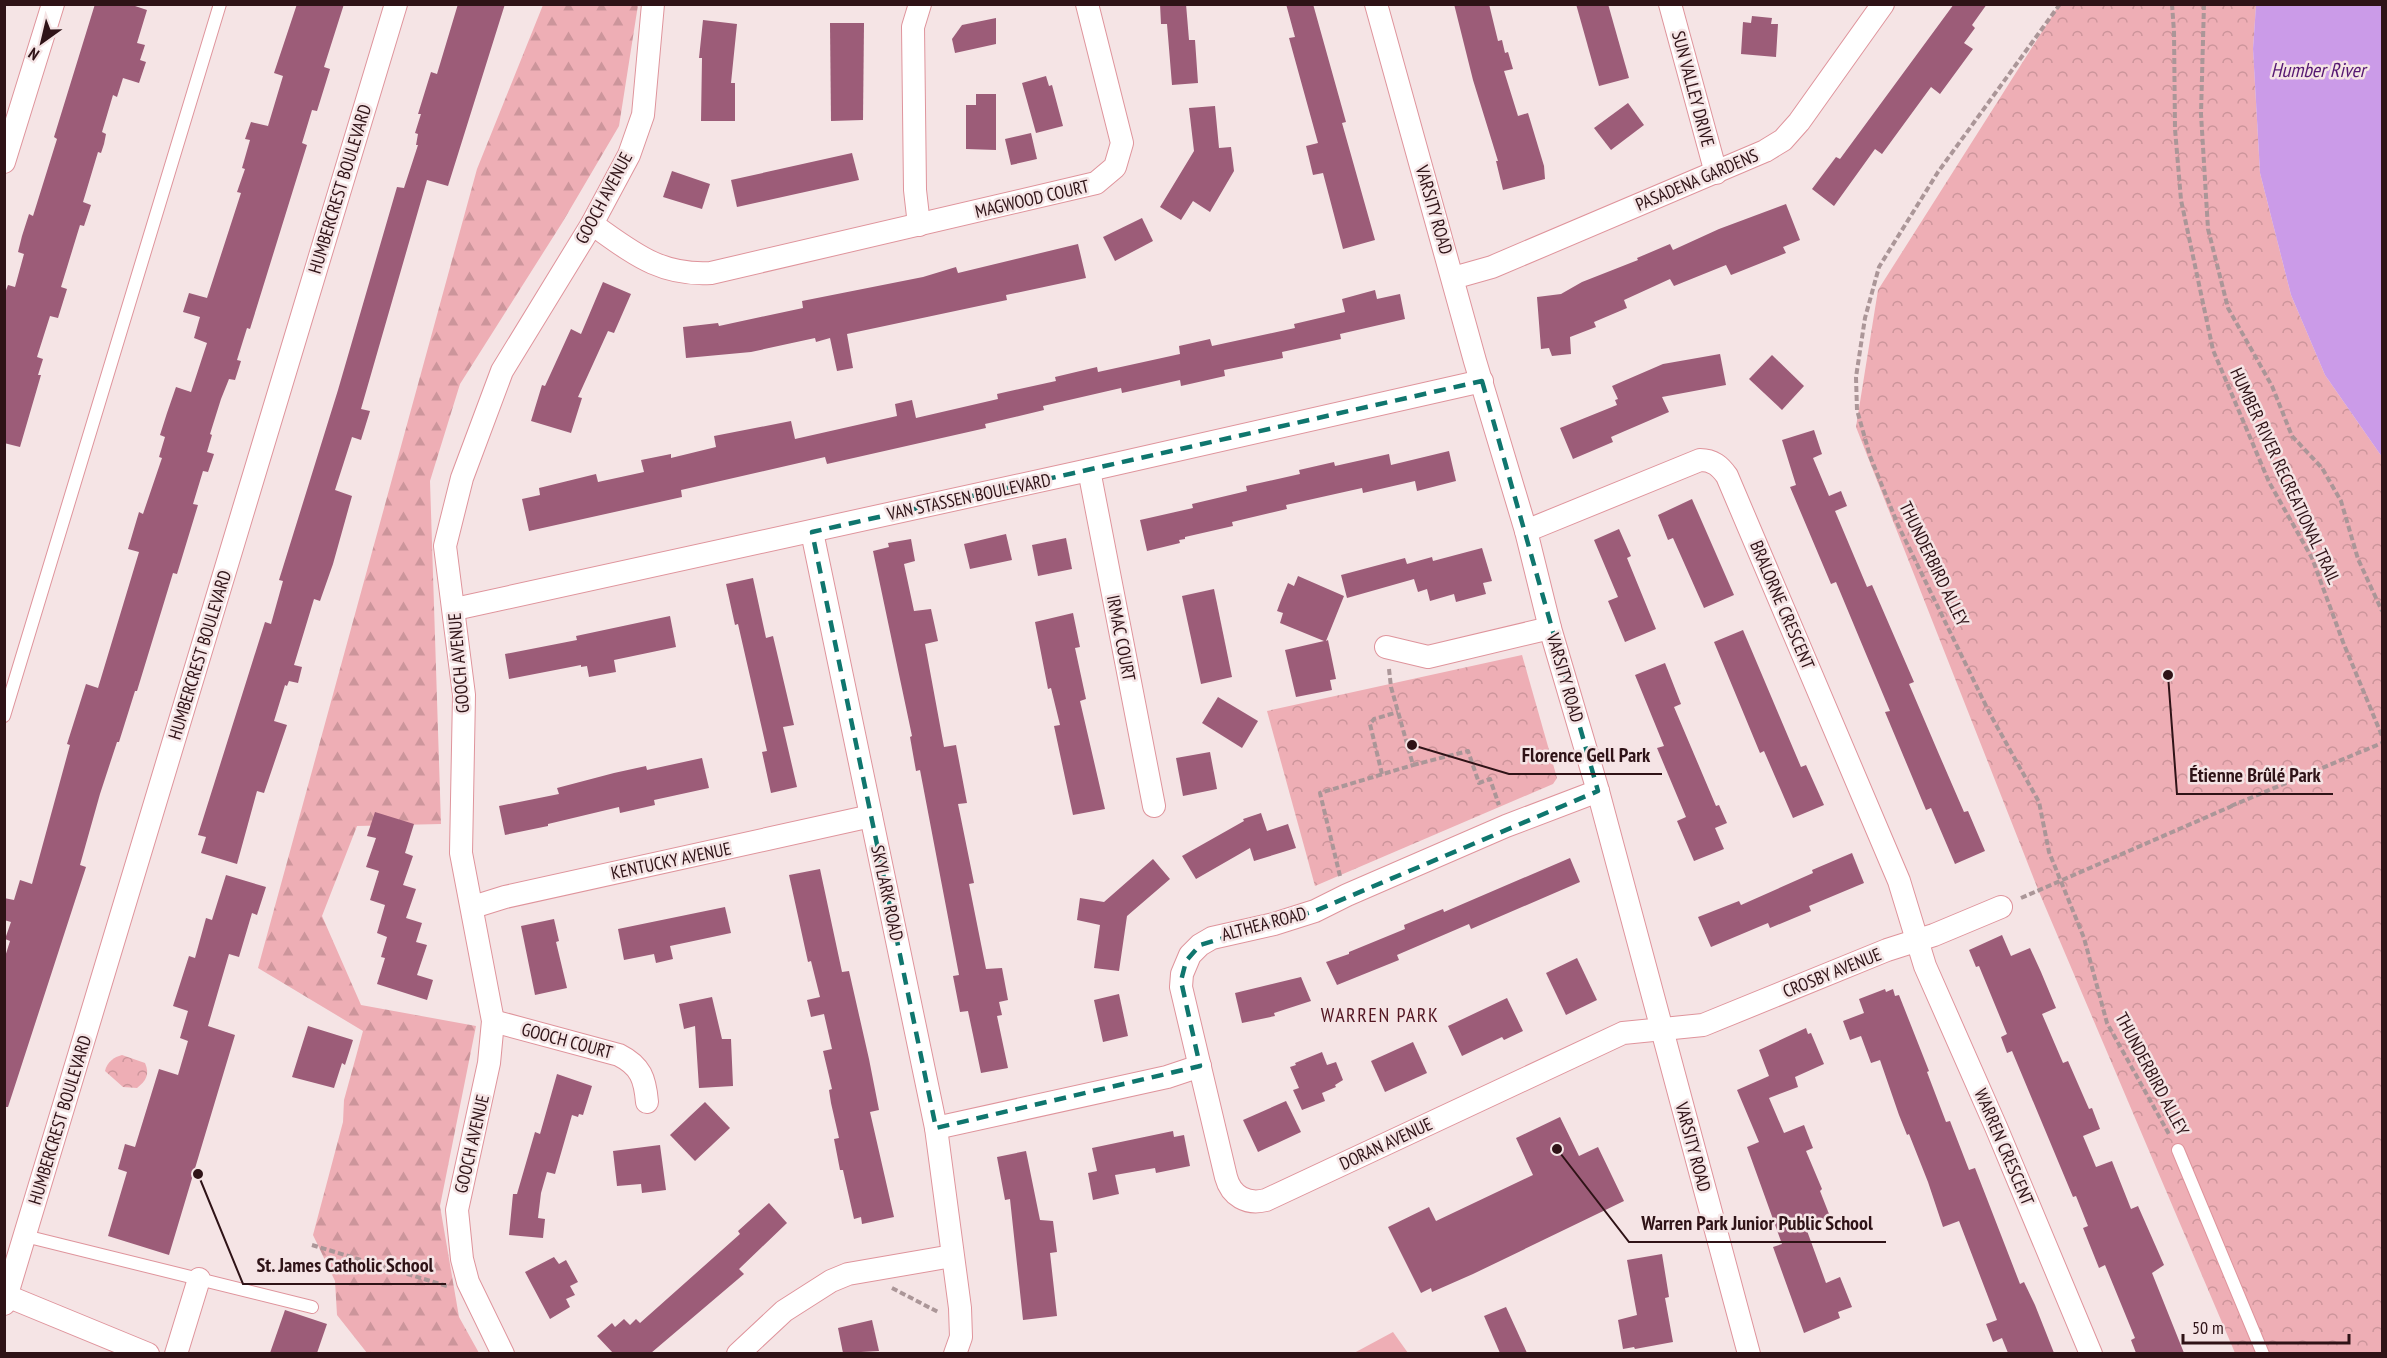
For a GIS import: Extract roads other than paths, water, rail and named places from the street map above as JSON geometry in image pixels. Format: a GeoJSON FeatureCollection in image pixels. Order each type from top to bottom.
{"type":"FeatureCollection","features":[{"type":"Feature","properties":{"kind":"street"},"geometry":{"type":"LineString","coordinates":[[4,162],[53,4]]}},
{"type":"Feature","properties":{"kind":"street","name":"HUMBERCREST BOULEVARD"},"geometry":{"type":"LineString","coordinates":[[6,1296],[396,4]]}},
{"type":"Feature","properties":{"kind":"street","name":"GOOCH AVENUE"},"geometry":{"type":"LineString","coordinates":[[503,1353],[468,1282],[462,1259],[457,1210],[489,1063],[493,1021],[473,907],[463,867],[461,846],[464,695],[446,546],[462,478],[502,371],[592,224],[629,155],[643,115],[653,4]]}},
{"type":"Feature","properties":{"kind":"street"},"geometry":{"type":"LineString","coordinates":[[919,225],[915,190],[913,27],[920,4]]}},
{"type":"Feature","properties":{"kind":"street","name":"MAGWOOD COURT"},"geometry":{"type":"LineString","coordinates":[[592,224],[650,263],[691,274],[711,273],[1090,186],[1102,180],[1115,167],[1121,150],[1122,137],[1087,4]]}},
{"type":"Feature","properties":{"kind":"street","name":"VARSITY ROAD"},"geometry":{"type":"LineString","coordinates":[[1376,4],[1526,531],[1550,628],[1598,791],[1749,1353]]}},
{"type":"Feature","properties":{"kind":"street","name":"SUN VALLEY DRIVE"},"geometry":{"type":"LineString","coordinates":[[1670,4],[1716,173]]}},
{"type":"Feature","properties":{"kind":"street","name":"PASADENA GARDENS"},"geometry":{"type":"LineString","coordinates":[[1453,278],[1492,267],[1716,173],[1765,151],[1783,140],[1799,122],[1883,4]]}},
{"type":"Feature","properties":{"kind":"street","name":"VAN STASSEN BOULEVARD"},"geometry":{"type":"LineString","coordinates":[[455,609],[812,532],[1482,381]]}},
{"type":"Feature","properties":{"kind":"street","name":"BRALORNE CRESCENT"},"geometry":{"type":"LineString","coordinates":[[1526,531],[1700,460],[1718,465],[1727,477],[1899,881],[1918,940]]}},
{"type":"Feature","properties":{"kind":"street","name":"IRMAC COURT"},"geometry":{"type":"LineString","coordinates":[[1089,470],[1154,806]]}},
{"type":"Feature","properties":{"kind":"street","name":"SKYLARK ROAD"},"geometry":{"type":"LineString","coordinates":[[812,532],[936,1128],[960,1308],[961,1337],[955,1353]]}},
{"type":"Feature","properties":{"kind":"street"},"geometry":{"type":"LineString","coordinates":[[1386,648],[1428,657],[1550,628]]}},
{"type":"Feature","properties":{"kind":"street","name":"ALTHEA ROAD"},"geometry":{"type":"LineString","coordinates":[[1200,1066],[1181,981],[1186,961],[1200,945],[1212,938],[1274,924],[1315,911],[1506,826],[1598,791]]}},
{"type":"Feature","properties":{"kind":"street","name":"KENTUCKY AVENUE"},"geometry":{"type":"LineString","coordinates":[[473,907],[505,897],[871,816]]}},
{"type":"Feature","properties":{"kind":"street","name":"CROSBY AVENUE"},"geometry":{"type":"LineString","coordinates":[[1661,1030],[1703,1025],[1887,950],[2001,907]]}},
{"type":"Feature","properties":{"kind":"street","name":"WARREN CRESCENT"},"geometry":{"type":"LineString","coordinates":[[1918,940],[1925,966],[2001,1137],[2091,1353]]}},
{"type":"Feature","properties":{"kind":"street","name":"GOOCH COURT"},"geometry":{"type":"LineString","coordinates":[[493,1021],[619,1055],[629,1060],[645,1080],[647,1102]]}},
{"type":"Feature","properties":{"kind":"street","name":"DORAN AVENUE"},"geometry":{"type":"LineString","coordinates":[[1200,1066],[1227,1183],[1233,1193],[1243,1199],[1260,1202],[1623,1033],[1661,1030]]}},
{"type":"Feature","properties":{"kind":"street"},"geometry":{"type":"LineString","coordinates":[[936,1128],[1167,1077],[1200,1066]]}},
{"type":"Feature","properties":{"kind":"street"},"geometry":{"type":"LineString","coordinates":[[738,1353],[784,1311],[831,1281],[848,1274],[952,1256]]}},
{"type":"Feature","properties":{"kind":"street"},"geometry":{"type":"LineString","coordinates":[[176,1353],[199,1279]]}},
{"type":"Feature","properties":{"kind":"street"},"geometry":{"type":"LineString","coordinates":[[6,1296],[148,1353]]}},
{"type":"Feature","properties":{"kind":"lane"},"geometry":{"type":"LineString","coordinates":[[4,716],[220,4]]}},
{"type":"Feature","properties":{"kind":"lane"},"geometry":{"type":"LineString","coordinates":[[2178,1150],[2263,1353]]}},
{"type":"Feature","properties":{"kind":"lane"},"geometry":{"type":"LineString","coordinates":[[25,1236],[312,1307]]}},
{"type":"Feature","properties":{"kind":"water","name":"Humber River"},"geometry":{"type":"Polygon","coordinates":[[[2256,5],[2382,5],[2382,457],[2325,375],[2291,295],[2260,173],[2253,49],[2256,5]]]}},
{"type":"Feature","properties":{"kind":"place","name":"Étienne Brûlé Park"},"geometry":{"type":"Point","coordinates":[2168,675]}},
{"type":"Feature","properties":{"kind":"place","name":"Florence Gell Park"},"geometry":{"type":"Point","coordinates":[1412,745]}},
{"type":"Feature","properties":{"kind":"place","name":"Warren Park Junior Public School"},"geometry":{"type":"Point","coordinates":[1557,1149]}},
{"type":"Feature","properties":{"kind":"place","name":"St. James Catholic School"},"geometry":{"type":"Point","coordinates":[198,1174]}},
{"type":"Feature","properties":{"kind":"district","name":"WARREN PARK"},"geometry":{"type":"Point","coordinates":[1380,1015]}}]}
